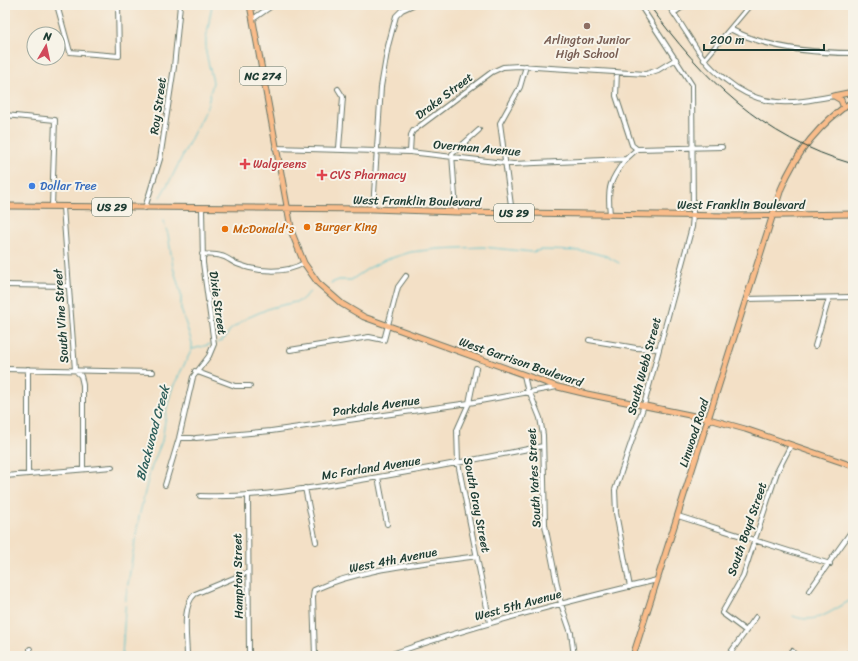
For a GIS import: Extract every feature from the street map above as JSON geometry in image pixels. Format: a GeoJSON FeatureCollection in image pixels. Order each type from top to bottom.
{"type":"FeatureCollection","features":[{"type":"Feature","properties":{"kind":"main road","name":"NC 274"},"geometry":{"type":"LineString","coordinates":[[250,5],[287,210]]}},
{"type":"Feature","properties":{"kind":"main road"},"geometry":{"type":"LineString","coordinates":[[833,96],[853,92]]}},
{"type":"Feature","properties":{"kind":"main road"},"geometry":{"type":"LineString","coordinates":[[841,94],[846,95],[853,101]]}},
{"type":"Feature","properties":{"kind":"main road"},"geometry":{"type":"LineString","coordinates":[[833,96],[841,100],[844,108]]}},
{"type":"Feature","properties":{"kind":"main road","name":"Linwood Road"},"geometry":{"type":"LineString","coordinates":[[633,656],[781,189],[794,162],[816,133],[853,101]]}},
{"type":"Feature","properties":{"kind":"main road","name":"West Franklin Boulevard"},"geometry":{"type":"LineString","coordinates":[[5,206],[287,210],[373,209],[693,216],[853,214]]}},
{"type":"Feature","properties":{"kind":"main road","name":"West Garrison Boulevard"},"geometry":{"type":"LineString","coordinates":[[287,210],[296,246],[304,263],[318,283],[342,304],[356,313],[558,387],[709,418],[853,466]]}},
{"type":"Feature","properties":{"kind":"street"},"geometry":{"type":"LineString","coordinates":[[57,5],[70,52],[119,56],[118,5]]}},
{"type":"Feature","properties":{"kind":"street","name":"Roy Street"},"geometry":{"type":"LineString","coordinates":[[145,208],[160,159],[174,67],[180,5]]}},
{"type":"Feature","properties":{"kind":"street"},"geometry":{"type":"LineString","coordinates":[[253,19],[273,5]]}},
{"type":"Feature","properties":{"kind":"street"},"geometry":{"type":"LineString","coordinates":[[373,209],[381,87],[396,16],[402,10],[413,5]]}},
{"type":"Feature","properties":{"kind":"street","name":"South Webb Street"},"geometry":{"type":"LineString","coordinates":[[630,587],[616,513],[615,490],[644,405],[693,224],[693,90],[688,78],[640,5]]}},
{"type":"Feature","properties":{"kind":"street"},"geometry":{"type":"LineString","coordinates":[[668,5],[704,60],[732,85],[745,94],[767,101],[793,102],[833,96]]}},
{"type":"Feature","properties":{"kind":"street"},"geometry":{"type":"LineString","coordinates":[[674,13],[685,5]]}},
{"type":"Feature","properties":{"kind":"street"},"geometry":{"type":"LineString","coordinates":[[704,60],[735,21],[750,5]]}},
{"type":"Feature","properties":{"kind":"street"},"geometry":{"type":"LineString","coordinates":[[730,29],[751,39],[763,42],[816,51],[853,53]]}},
{"type":"Feature","properties":{"kind":"street"},"geometry":{"type":"LineString","coordinates":[[512,213],[504,163],[500,123],[520,87],[526,66],[646,74],[658,70],[676,59]]}},
{"type":"Feature","properties":{"kind":"street","name":"Drake Street"},"geometry":{"type":"LineString","coordinates":[[410,152],[411,135],[413,132],[492,72],[505,66],[526,66]]}},
{"type":"Feature","properties":{"kind":"street"},"geometry":{"type":"LineString","coordinates":[[617,72],[616,96],[632,145],[637,149],[722,147]]}},
{"type":"Feature","properties":{"kind":"street"},"geometry":{"type":"LineString","coordinates":[[338,89],[343,97],[339,148]]}},
{"type":"Feature","properties":{"kind":"street"},"geometry":{"type":"LineString","coordinates":[[5,115],[55,120],[52,206]]}},
{"type":"Feature","properties":{"kind":"street"},"geometry":{"type":"LineString","coordinates":[[456,212],[451,157],[454,151],[479,130]]}},
{"type":"Feature","properties":{"kind":"street","name":"Overman Avenue"},"geometry":{"type":"LineString","coordinates":[[275,148],[339,148],[410,152],[504,163],[626,159]]}},
{"type":"Feature","properties":{"kind":"street"},"geometry":{"type":"LineString","coordinates":[[610,214],[610,186],[616,172],[626,159],[637,149]]}},
{"type":"Feature","properties":{"kind":"street","name":"South Vine Street"},"geometry":{"type":"LineString","coordinates":[[63,207],[75,370],[81,376],[83,385],[83,469]]}},
{"type":"Feature","properties":{"kind":"street","name":"Dixie Street"},"geometry":{"type":"LineString","coordinates":[[165,485],[196,371],[209,356],[214,344],[202,254],[202,208]]}},
{"type":"Feature","properties":{"kind":"street"},"geometry":{"type":"LineString","coordinates":[[202,254],[222,256],[245,267],[264,270],[290,269],[304,263]]}},
{"type":"Feature","properties":{"kind":"street"},"geometry":{"type":"LineString","coordinates":[[290,350],[369,338],[382,340],[386,338],[398,287],[406,276]]}},
{"type":"Feature","properties":{"kind":"street"},"geometry":{"type":"LineString","coordinates":[[5,285],[68,286]]}},
{"type":"Feature","properties":{"kind":"street"},"geometry":{"type":"LineString","coordinates":[[746,299],[853,297]]}},
{"type":"Feature","properties":{"kind":"street"},"geometry":{"type":"LineString","coordinates":[[815,346],[829,298]]}},
{"type":"Feature","properties":{"kind":"street"},"geometry":{"type":"LineString","coordinates":[[589,340],[636,348],[659,350]]}},
{"type":"Feature","properties":{"kind":"street","name":"South Gray Street"},"geometry":{"type":"LineString","coordinates":[[476,368],[469,403],[457,430],[458,463],[490,623]]}},
{"type":"Feature","properties":{"kind":"street"},"geometry":{"type":"LineString","coordinates":[[5,369],[153,372]]}},
{"type":"Feature","properties":{"kind":"street"},"geometry":{"type":"LineString","coordinates":[[28,370],[28,474]]}},
{"type":"Feature","properties":{"kind":"street"},"geometry":{"type":"LineString","coordinates":[[196,371],[235,386],[250,386]]}},
{"type":"Feature","properties":{"kind":"street","name":"South Yates Street"},"geometry":{"type":"LineString","coordinates":[[524,375],[529,393],[542,425],[544,517],[561,604],[571,633],[574,656]]}},
{"type":"Feature","properties":{"kind":"street","name":"Parkdale Avenue"},"geometry":{"type":"LineString","coordinates":[[179,438],[271,431],[469,403],[558,387]]}},
{"type":"Feature","properties":{"kind":"street","name":"South Boyd Street"},"geometry":{"type":"LineString","coordinates":[[746,631],[722,613],[741,582],[777,472],[791,445]]}},
{"type":"Feature","properties":{"kind":"street","name":"Mc Farland Avenue"},"geometry":{"type":"LineString","coordinates":[[200,496],[248,496],[305,488],[458,463],[543,446]]}},
{"type":"Feature","properties":{"kind":"street"},"geometry":{"type":"LineString","coordinates":[[5,476],[112,467]]}},
{"type":"Feature","properties":{"kind":"street"},"geometry":{"type":"LineString","coordinates":[[378,477],[387,524]]}},
{"type":"Feature","properties":{"kind":"street"},"geometry":{"type":"LineString","coordinates":[[305,488],[316,542]]}},
{"type":"Feature","properties":{"kind":"street","name":"Hampton Street"},"geometry":{"type":"LineString","coordinates":[[248,496],[249,656]]}},
{"type":"Feature","properties":{"kind":"street"},"geometry":{"type":"LineString","coordinates":[[678,516],[830,564]]}},
{"type":"Feature","properties":{"kind":"street"},"geometry":{"type":"LineString","coordinates":[[810,590],[830,564],[853,529]]}},
{"type":"Feature","properties":{"kind":"street","name":"West 4th Avenue"},"geometry":{"type":"LineString","coordinates":[[315,656],[314,590],[326,585],[372,572],[477,556]]}},
{"type":"Feature","properties":{"kind":"street"},"geometry":{"type":"LineString","coordinates":[[187,656],[186,610],[189,599],[195,594],[248,572]]}},
{"type":"Feature","properties":{"kind":"street","name":"West 5th Avenue"},"geometry":{"type":"LineString","coordinates":[[386,656],[441,637],[490,623],[657,580]]}},
{"type":"Feature","properties":{"kind":"street"},"geometry":{"type":"LineString","coordinates":[[728,656],[756,617]]}},
{"type":"Feature","properties":{"kind":"street"},"geometry":{"type":"LineString","coordinates":[[30,649],[32,656]]}},
{"type":"Feature","properties":{"kind":"street"},"geometry":{"type":"LineString","coordinates":[[845,656],[853,650]]}},
{"type":"Feature","properties":{"kind":"street"},"geometry":{"type":"LineString","coordinates":[[792,651],[796,656]]}},
{"type":"Feature","properties":{"kind":"waterway","name":"Blackwood Creek"},"geometry":{"type":"LineString","coordinates":[[160,197],[172,177],[208,104],[213,82],[206,53],[206,39],[212,5]]}},
{"type":"Feature","properties":{"kind":"waterway","name":"Blackwood Creek"},"geometry":{"type":"LineString","coordinates":[[122,656],[126,596],[139,517],[150,471],[162,441],[167,407],[172,389],[192,349],[192,343],[181,309],[181,294],[173,267],[168,234],[163,221]]}},
{"type":"Feature","properties":{"kind":"waterway"},"geometry":{"type":"LineString","coordinates":[[331,283],[339,280],[351,280],[369,268],[385,260],[411,252],[437,249],[483,247],[532,252],[541,250],[586,251],[606,256],[619,263]]}},
{"type":"Feature","properties":{"kind":"waterway"},"geometry":{"type":"LineString","coordinates":[[217,343],[225,338],[230,330],[247,318],[270,308],[300,301],[310,292]]}},
{"type":"Feature","properties":{"kind":"waterway"},"geometry":{"type":"LineString","coordinates":[[193,349],[211,344]]}},
{"type":"Feature","properties":{"kind":"waterway"},"geometry":{"type":"LineString","coordinates":[[793,616],[802,619],[817,618],[853,599]]}},
{"type":"Feature","properties":{"kind":"railway"},"geometry":{"type":"LineString","coordinates":[[649,5],[691,57],[713,81],[737,102],[763,122],[790,139],[820,153],[853,164]]}},
{"type":"Feature","properties":{"kind":"place","name":"Arlington Junior High School"},"geometry":{"type":"Point","coordinates":[587,26]}},
{"type":"Feature","properties":{"kind":"place","name":"Walgreens"},"geometry":{"type":"Point","coordinates":[245,164]}},
{"type":"Feature","properties":{"kind":"place","name":"CVS Pharmacy"},"geometry":{"type":"Point","coordinates":[322,175]}},
{"type":"Feature","properties":{"kind":"place","name":"Dollar Tree"},"geometry":{"type":"Point","coordinates":[32,186]}},
{"type":"Feature","properties":{"kind":"place","name":"Burger King"},"geometry":{"type":"Point","coordinates":[307,227]}},
{"type":"Feature","properties":{"kind":"place","name":"McDonald's"},"geometry":{"type":"Point","coordinates":[225,229]}}]}
